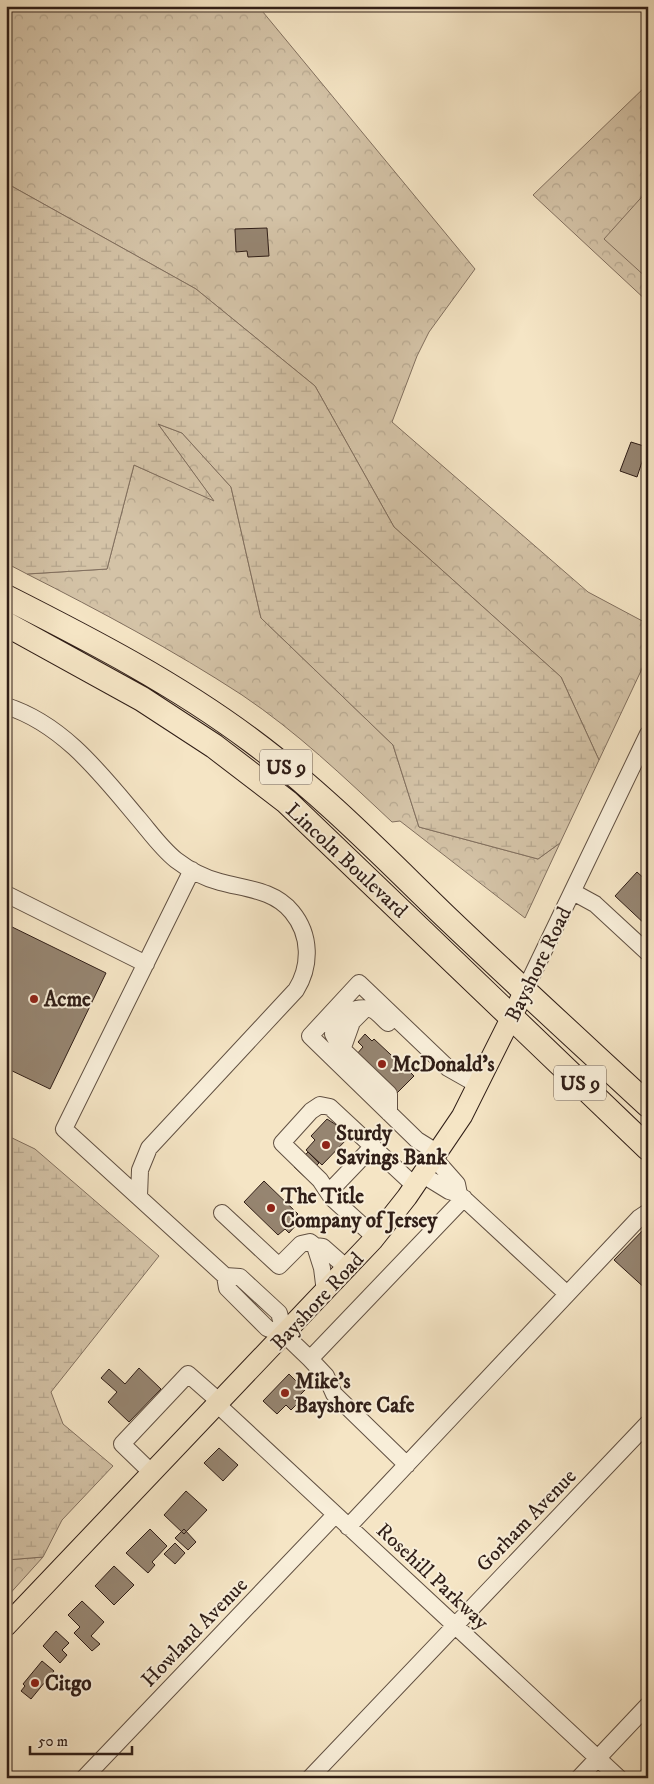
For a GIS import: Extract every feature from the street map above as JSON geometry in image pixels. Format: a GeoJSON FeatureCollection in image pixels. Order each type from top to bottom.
{"type":"FeatureCollection","features":[{"type":"Feature","properties":{"kind":"highway","name":"Lincoln Boulevard"},"geometry":{"type":"LineString","coordinates":[[6,597],[57,622],[149,673],[253,742],[331,806],[524,992],[648,1105]]}},
{"type":"Feature","properties":{"kind":"highway","name":"Lincoln Boulevard"},"geometry":{"type":"LineString","coordinates":[[6,624],[136,695],[247,770],[287,802],[648,1148]]}},
{"type":"Feature","properties":{"kind":"main road","name":"Bayshore Road"},"geometry":{"type":"LineString","coordinates":[[6,1626],[220,1404],[376,1238],[436,1156],[462,1116],[524,992]]}},
{"type":"Feature","properties":{"kind":"street"},"geometry":{"type":"LineString","coordinates":[[6,706],[45,725],[81,752],[160,845],[176,860],[218,882],[265,893],[281,902],[291,911],[301,926],[306,940],[307,959],[303,977],[291,996],[149,1148],[140,1170],[139,1196]]}},
{"type":"Feature","properties":{"kind":"street","name":"Bayshore Road"},"geometry":{"type":"LineString","coordinates":[[524,992],[648,734]]}},
{"type":"Feature","properties":{"kind":"street"},"geometry":{"type":"LineString","coordinates":[[192,870],[64,1129],[225,1276],[240,1277],[279,1313],[284,1335],[326,1376],[334,1394],[407,1465]]}},
{"type":"Feature","properties":{"kind":"street"},"geometry":{"type":"LineString","coordinates":[[573,892],[595,904],[648,953]]}},
{"type":"Feature","properties":{"kind":"street"},"geometry":{"type":"LineString","coordinates":[[6,894],[146,964]]}},
{"type":"Feature","properties":{"kind":"street"},"geometry":{"type":"LineString","coordinates":[[461,1196],[457,1184],[436,1156],[417,1140],[310,1036],[359,983],[448,1068],[478,1086]]}},
{"type":"Feature","properties":{"kind":"street"},"geometry":{"type":"LineString","coordinates":[[389,1113],[389,1094],[342,1050],[334,1039],[335,1026],[351,1011],[366,1008],[375,1011],[390,1025],[402,1024]]}},
{"type":"Feature","properties":{"kind":"street"},"geometry":{"type":"LineString","coordinates":[[376,1238],[282,1143],[311,1110],[320,1105],[330,1107],[373,1146],[419,1180],[461,1196],[567,1294]]}},
{"type":"Feature","properties":{"kind":"street"},"geometry":{"type":"LineString","coordinates":[[329,1192],[373,1146]]}},
{"type":"Feature","properties":{"kind":"street"},"geometry":{"type":"LineString","coordinates":[[310,1359],[461,1196]]}},
{"type":"Feature","properties":{"kind":"street"},"geometry":{"type":"LineString","coordinates":[[348,1527],[639,1218],[648,1212]]}},
{"type":"Feature","properties":{"kind":"street"},"geometry":{"type":"LineString","coordinates":[[222,1213],[279,1266],[301,1244],[310,1242],[315,1246],[324,1247],[348,1268]]}},
{"type":"Feature","properties":{"kind":"street"},"geometry":{"type":"LineString","coordinates":[[315,1246],[322,1268],[325,1292]]}},
{"type":"Feature","properties":{"kind":"street","name":"Rosehill Parkway"},"geometry":{"type":"LineString","coordinates":[[152,1473],[122,1444],[188,1374],[335,1515],[619,1778]]}},
{"type":"Feature","properties":{"kind":"street","name":"Gorham Avenue"},"geometry":{"type":"LineString","coordinates":[[310,1778],[648,1423]]}},
{"type":"Feature","properties":{"kind":"street","name":"Howland Avenue"},"geometry":{"type":"LineString","coordinates":[[84,1778],[335,1515]]}},
{"type":"Feature","properties":{"kind":"street"},"geometry":{"type":"LineString","coordinates":[[579,1778],[648,1705]]}},
{"type":"Feature","properties":{"kind":"green space"},"geometry":{"type":"Polygon","coordinates":[[[6,6],[258,6],[475,269],[429,332],[417,356],[392,422],[588,592],[648,624],[648,656],[599,760],[561,677],[394,527],[315,386],[196,289],[6,183],[6,6]]]}},
{"type":"Feature","properties":{"kind":"green space"},"geometry":{"type":"Polygon","coordinates":[[[648,84],[648,302],[533,195],[648,84]]]}},
{"type":"Feature","properties":{"kind":"green space"},"geometry":{"type":"Polygon","coordinates":[[[6,183],[196,289],[315,386],[394,527],[561,677],[599,760],[560,843],[538,859],[419,827],[393,745],[261,618],[231,487],[182,433],[158,424],[214,501],[134,465],[107,569],[27,574],[6,563],[6,183]]]}},
{"type":"Feature","properties":{"kind":"green space"},"geometry":{"type":"Polygon","coordinates":[[[648,190],[648,279],[604,239],[648,190]]]}},
{"type":"Feature","properties":{"kind":"green space"},"geometry":{"type":"Polygon","coordinates":[[[158,424],[182,433],[231,487],[261,618],[393,745],[419,827],[538,859],[560,843],[525,918],[400,821],[392,822],[301,740],[242,695],[190,662],[27,574],[107,569],[134,465],[213,500],[158,424]]]}},
{"type":"Feature","properties":{"kind":"green space"},"geometry":{"type":"Polygon","coordinates":[[[6,1135],[35,1149],[159,1256],[51,1392],[63,1424],[113,1466],[62,1520],[43,1557],[6,1560],[6,1135]]]}},
{"type":"Feature","properties":{"kind":"green space"},"geometry":{"type":"Polygon","coordinates":[[[43,1557],[6,1598],[6,1560],[43,1557]]]}},
{"type":"Feature","properties":{"kind":"building"},"geometry":{"type":"Polygon","coordinates":[[[267,228],[269,256],[248,257],[247,251],[236,252],[235,229],[267,228]]]}},
{"type":"Feature","properties":{"kind":"building"},"geometry":{"type":"Polygon","coordinates":[[[631,442],[647,447],[637,477],[620,471],[631,442]]]}},
{"type":"Feature","properties":{"kind":"building"},"geometry":{"type":"Polygon","coordinates":[[[637,872],[648,882],[648,927],[615,896],[637,872]]]}},
{"type":"Feature","properties":{"kind":"building"},"geometry":{"type":"Polygon","coordinates":[[[6,924],[106,973],[50,1089],[6,1068],[6,924]]]}},
{"type":"Feature","properties":{"kind":"building","name":"McDonald's"},"geometry":{"type":"Polygon","coordinates":[[[365,1034],[372,1041],[374,1039],[405,1068],[407,1065],[412,1071],[410,1072],[414,1076],[397,1093],[356,1055],[363,1047],[358,1042],[365,1034]]]}},
{"type":"Feature","properties":{"kind":"building","name":"Sturdy Savings Bank"},"geometry":{"type":"Polygon","coordinates":[[[327,1119],[338,1126],[336,1128],[347,1139],[322,1165],[306,1150],[315,1140],[311,1136],[327,1119]]]}},
{"type":"Feature","properties":{"kind":"building"},"geometry":{"type":"Polygon","coordinates":[[[308,1152],[319,1163],[305,1177],[294,1167],[308,1152]]]}},
{"type":"Feature","properties":{"kind":"building","name":"The Title Company of Jersey"},"geometry":{"type":"Polygon","coordinates":[[[264,1181],[298,1214],[292,1219],[297,1224],[289,1233],[285,1229],[278,1235],[244,1202],[264,1181]]]}},
{"type":"Feature","properties":{"kind":"building"},"geometry":{"type":"Polygon","coordinates":[[[648,1225],[648,1291],[614,1260],[648,1225]]]}},
{"type":"Feature","properties":{"kind":"building"},"geometry":{"type":"Polygon","coordinates":[[[139,1368],[161,1389],[129,1422],[108,1402],[117,1392],[101,1378],[109,1369],[125,1384],[139,1368]]]}},
{"type":"Feature","properties":{"kind":"building"},"geometry":{"type":"Polygon","coordinates":[[[289,1374],[305,1390],[295,1400],[298,1403],[291,1410],[286,1405],[277,1414],[263,1401],[289,1374]]]}},
{"type":"Feature","properties":{"kind":"building"},"geometry":{"type":"Polygon","coordinates":[[[219,1448],[238,1465],[223,1481],[204,1463],[219,1448]]]}},
{"type":"Feature","properties":{"kind":"building"},"geometry":{"type":"Polygon","coordinates":[[[186,1491],[207,1510],[184,1534],[164,1515],[186,1491]]]}},
{"type":"Feature","properties":{"kind":"building"},"geometry":{"type":"Polygon","coordinates":[[[150,1529],[167,1546],[152,1562],[155,1565],[148,1573],[126,1553],[150,1529]]]}},
{"type":"Feature","properties":{"kind":"building"},"geometry":{"type":"Polygon","coordinates":[[[184,1529],[196,1542],[188,1550],[175,1538],[184,1529]]]}},
{"type":"Feature","properties":{"kind":"building"},"geometry":{"type":"Polygon","coordinates":[[[175,1543],[185,1553],[175,1564],[164,1554],[175,1543]]]}},
{"type":"Feature","properties":{"kind":"building"},"geometry":{"type":"Polygon","coordinates":[[[114,1566],[134,1585],[114,1605],[95,1586],[114,1566]]]}},
{"type":"Feature","properties":{"kind":"building"},"geometry":{"type":"Polygon","coordinates":[[[82,1601],[104,1622],[91,1636],[100,1644],[92,1651],[74,1633],[80,1627],[68,1615],[82,1601]]]}},
{"type":"Feature","properties":{"kind":"building"},"geometry":{"type":"Polygon","coordinates":[[[56,1631],[69,1643],[62,1650],[67,1655],[60,1663],[43,1646],[56,1631]]]}},
{"type":"Feature","properties":{"kind":"building"},"geometry":{"type":"Polygon","coordinates":[[[42,1661],[54,1671],[31,1699],[21,1691],[25,1686],[23,1684],[42,1661]]]}},
{"type":"Feature","properties":{"kind":"place","name":"Acme"},"geometry":{"type":"Point","coordinates":[34,999]}},
{"type":"Feature","properties":{"kind":"place","name":"McDonald's"},"geometry":{"type":"Point","coordinates":[382,1064]}},
{"type":"Feature","properties":{"kind":"place","name":"Sturdy Savings Bank"},"geometry":{"type":"Point","coordinates":[326,1145]}},
{"type":"Feature","properties":{"kind":"place","name":"The Title Company of Jersey"},"geometry":{"type":"Point","coordinates":[271,1208]}},
{"type":"Feature","properties":{"kind":"place","name":"Mike's Bayshore Cafe"},"geometry":{"type":"Point","coordinates":[285,1393]}},
{"type":"Feature","properties":{"kind":"place","name":"Citgo"},"geometry":{"type":"Point","coordinates":[35,1683]}}]}
